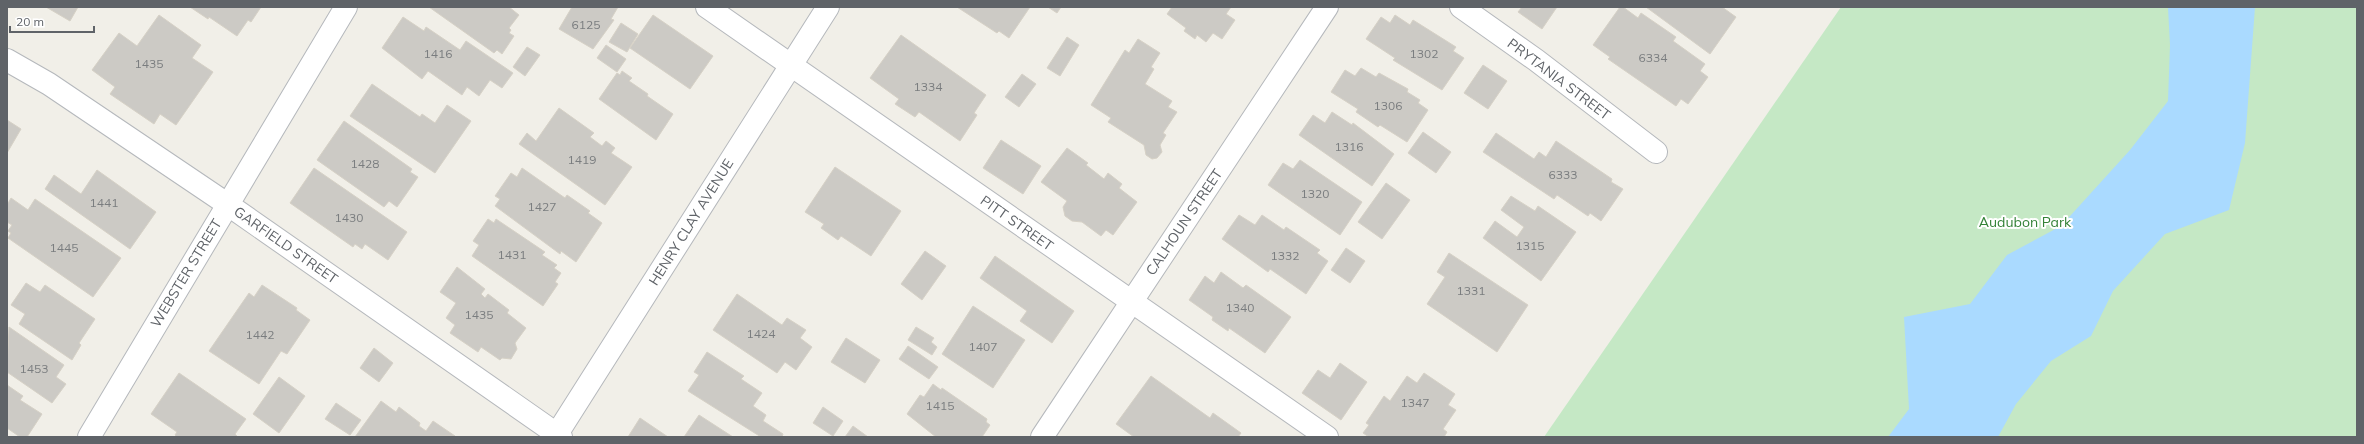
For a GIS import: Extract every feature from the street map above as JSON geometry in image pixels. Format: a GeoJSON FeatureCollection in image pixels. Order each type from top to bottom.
{"type":"FeatureCollection","features":[{"type":"Feature","properties":{"kind":"street","name":"WEBSTER STREET"},"geometry":{"type":"LineString","coordinates":[[89,437],[346,7]]}},
{"type":"Feature","properties":{"kind":"street","name":"PITT STREET"},"geometry":{"type":"LineString","coordinates":[[707,7],[1328,437]]}},
{"type":"Feature","properties":{"kind":"street","name":"HENRY CLAY AVENUE"},"geometry":{"type":"LineString","coordinates":[[558,436],[828,7]]}},
{"type":"Feature","properties":{"kind":"street","name":"CALHOUN STREET"},"geometry":{"type":"LineString","coordinates":[[1042,437],[1328,7]]}},
{"type":"Feature","properties":{"kind":"street","name":"PRYTANIA STREET"},"geometry":{"type":"LineString","coordinates":[[1461,7],[1536,60],[1656,152]]}},
{"type":"Feature","properties":{"kind":"street","name":"GARFIELD STREET"},"geometry":{"type":"LineString","coordinates":[[7,60],[48,84],[227,204],[558,436]]}},
{"type":"Feature","properties":{"kind":"green space","name":"Audubon Park"},"geometry":{"type":"Polygon","coordinates":[[[1841,7],[2357,7],[2357,437],[1544,437],[1841,7]]]}},
{"type":"Feature","properties":{"kind":"water"},"geometry":{"type":"Polygon","coordinates":[[[2168,7],[2255,7],[2245,143],[2229,210],[2165,234],[2113,291],[2091,336],[2051,361],[2016,404],[1998,437],[1888,437],[1909,409],[1904,317],[1970,304],[2007,255],[2061,226],[2130,150],[2168,101],[2170,45],[2168,7]]]}},
{"type":"Feature","properties":{"kind":"building"},"geometry":{"type":"Polygon","coordinates":[[[46,7],[78,7],[70,21],[46,7]]]}},
{"type":"Feature","properties":{"kind":"building"},"geometry":{"type":"Polygon","coordinates":[[[190,7],[261,7],[251,22],[248,20],[237,36],[209,17],[208,19],[190,7]]]}},
{"type":"Feature","properties":{"kind":"building"},"geometry":{"type":"Polygon","coordinates":[[[429,7],[509,7],[519,15],[509,28],[511,30],[509,33],[514,36],[502,54],[497,50],[494,53],[429,7]]]}},
{"type":"Feature","properties":{"kind":"building"},"geometry":{"type":"Polygon","coordinates":[[[572,7],[618,7],[611,19],[614,20],[593,49],[559,29],[572,7]]]}},
{"type":"Feature","properties":{"kind":"building"},"geometry":{"type":"Polygon","coordinates":[[[957,7],[1030,7],[1009,38],[999,31],[997,33],[957,7]]]}},
{"type":"Feature","properties":{"kind":"building"},"geometry":{"type":"Polygon","coordinates":[[[1048,7],[1061,7],[1057,13],[1048,7]]]}},
{"type":"Feature","properties":{"kind":"building"},"geometry":{"type":"Polygon","coordinates":[[[1172,7],[1231,7],[1226,14],[1235,20],[1222,39],[1213,33],[1206,42],[1197,35],[1195,39],[1184,31],[1186,28],[1167,14],[1172,7]]]}},
{"type":"Feature","properties":{"kind":"building"},"geometry":{"type":"Polygon","coordinates":[[[1522,7],[1557,7],[1542,29],[1518,12],[1522,7]]]}},
{"type":"Feature","properties":{"kind":"building"},"geometry":{"type":"Polygon","coordinates":[[[1620,7],[1623,7],[1638,18],[1641,13],[1676,37],[1673,41],[1705,64],[1700,71],[1708,77],[1688,104],[1681,99],[1676,106],[1608,59],[1610,57],[1593,45],[1620,7]]]}},
{"type":"Feature","properties":{"kind":"building"},"geometry":{"type":"Polygon","coordinates":[[[1646,7],[1722,7],[1736,17],[1710,54],[1646,7]]]}},
{"type":"Feature","properties":{"kind":"building"},"geometry":{"type":"Polygon","coordinates":[[[159,15],[201,45],[192,58],[213,72],[176,125],[160,114],[154,124],[110,94],[115,87],[92,70],[119,33],[137,46],[159,15]]]}},
{"type":"Feature","properties":{"kind":"building"},"geometry":{"type":"Polygon","coordinates":[[[653,15],[713,56],[690,89],[630,48],[653,15]]]}},
{"type":"Feature","properties":{"kind":"building"},"geometry":{"type":"Polygon","coordinates":[[[1395,15],[1410,25],[1413,20],[1456,47],[1453,51],[1464,58],[1442,90],[1393,60],[1395,58],[1366,39],[1381,17],[1390,23],[1395,15]]]}},
{"type":"Feature","properties":{"kind":"building"},"geometry":{"type":"Polygon","coordinates":[[[403,17],[424,31],[426,27],[460,50],[466,41],[513,73],[502,88],[490,80],[479,96],[467,87],[462,95],[428,71],[422,79],[382,48],[403,17]]]}},
{"type":"Feature","properties":{"kind":"building"},"geometry":{"type":"Polygon","coordinates":[[[621,23],[638,34],[627,52],[609,42],[621,23]]]}},
{"type":"Feature","properties":{"kind":"building"},"geometry":{"type":"Polygon","coordinates":[[[901,35],[986,95],[974,113],[977,115],[960,141],[919,112],[915,117],[895,104],[899,99],[870,78],[901,35]]]}},
{"type":"Feature","properties":{"kind":"building"},"geometry":{"type":"Polygon","coordinates":[[[1067,37],[1079,45],[1060,76],[1047,68],[1067,37]]]}},
{"type":"Feature","properties":{"kind":"building"},"geometry":{"type":"Polygon","coordinates":[[[1138,39],[1160,53],[1151,67],[1154,69],[1145,84],[1172,101],[1168,107],[1177,112],[1163,133],[1166,135],[1160,145],[1162,152],[1157,158],[1152,159],[1146,155],[1144,145],[1108,122],[1111,118],[1091,105],[1125,50],[1129,53],[1138,39]]]}},
{"type":"Feature","properties":{"kind":"building"},"geometry":{"type":"Polygon","coordinates":[[[606,45],[626,59],[617,72],[597,58],[606,45]]]}},
{"type":"Feature","properties":{"kind":"building"},"geometry":{"type":"Polygon","coordinates":[[[527,47],[540,55],[525,76],[513,67],[527,47]]]}},
{"type":"Feature","properties":{"kind":"building"},"geometry":{"type":"Polygon","coordinates":[[[1483,65],[1507,81],[1488,109],[1464,93],[1483,65]]]}},
{"type":"Feature","properties":{"kind":"building"},"geometry":{"type":"Polygon","coordinates":[[[1361,68],[1376,77],[1379,73],[1408,89],[1407,92],[1420,100],[1418,103],[1428,110],[1407,142],[1380,125],[1378,127],[1356,112],[1358,109],[1331,92],[1345,70],[1355,76],[1361,68]]]}},
{"type":"Feature","properties":{"kind":"building"},"geometry":{"type":"Polygon","coordinates":[[[622,71],[632,78],[629,81],[648,94],[647,96],[673,114],[656,140],[599,99],[617,73],[620,75],[622,71]]]}},
{"type":"Feature","properties":{"kind":"building"},"geometry":{"type":"Polygon","coordinates":[[[1022,74],[1036,84],[1019,107],[1005,97],[1022,74]]]}},
{"type":"Feature","properties":{"kind":"building"},"geometry":{"type":"Polygon","coordinates":[[[372,84],[420,117],[422,114],[435,123],[447,105],[471,121],[435,173],[350,116],[372,84]]]}},
{"type":"Feature","properties":{"kind":"building"},"geometry":{"type":"Polygon","coordinates":[[[559,108],[594,133],[590,137],[602,146],[606,141],[615,148],[611,153],[632,167],[605,205],[519,144],[527,133],[536,141],[559,108]]]}},
{"type":"Feature","properties":{"kind":"building"},"geometry":{"type":"Polygon","coordinates":[[[1332,112],[1352,125],[1353,123],[1394,154],[1372,186],[1299,135],[1313,115],[1325,123],[1332,112]]]}},
{"type":"Feature","properties":{"kind":"building"},"geometry":{"type":"Polygon","coordinates":[[[7,120],[21,129],[7,153],[7,120]]]}},
{"type":"Feature","properties":{"kind":"building"},"geometry":{"type":"Polygon","coordinates":[[[344,121],[412,169],[410,172],[418,177],[397,207],[389,201],[384,207],[317,160],[344,121]]]}},
{"type":"Feature","properties":{"kind":"building"},"geometry":{"type":"Polygon","coordinates":[[[1423,132],[1451,152],[1436,173],[1408,153],[1423,132]]]}},
{"type":"Feature","properties":{"kind":"building"},"geometry":{"type":"Polygon","coordinates":[[[1496,133],[1534,159],[1539,152],[1546,157],[1556,141],[1612,179],[1611,182],[1623,189],[1601,221],[1590,213],[1588,216],[1557,195],[1554,199],[1483,152],[1496,133]]]}},
{"type":"Feature","properties":{"kind":"building"},"geometry":{"type":"Polygon","coordinates":[[[1001,140],[1041,166],[1023,194],[983,168],[1001,140]]]}},
{"type":"Feature","properties":{"kind":"building"},"geometry":{"type":"Polygon","coordinates":[[[1067,148],[1088,163],[1086,165],[1104,179],[1108,173],[1122,184],[1119,188],[1137,202],[1113,235],[1106,230],[1101,236],[1082,222],[1072,221],[1065,216],[1063,207],[1067,201],[1041,182],[1067,148]]]}},
{"type":"Feature","properties":{"kind":"building"},"geometry":{"type":"Polygon","coordinates":[[[1300,160],[1362,202],[1340,235],[1268,185],[1283,163],[1293,169],[1300,160]]]}},
{"type":"Feature","properties":{"kind":"building"},"geometry":{"type":"Polygon","coordinates":[[[835,167],[901,211],[871,256],[841,236],[838,240],[821,228],[824,224],[805,212],[835,167]]]}},
{"type":"Feature","properties":{"kind":"building"},"geometry":{"type":"Polygon","coordinates":[[[314,168],[407,232],[388,260],[365,244],[362,249],[355,244],[353,247],[290,203],[314,168]]]}},
{"type":"Feature","properties":{"kind":"building"},"geometry":{"type":"Polygon","coordinates":[[[522,168],[565,198],[567,195],[590,211],[588,213],[602,223],[576,262],[561,251],[560,254],[495,206],[500,199],[495,196],[511,173],[517,177],[522,168]]]}},
{"type":"Feature","properties":{"kind":"building"},"geometry":{"type":"Polygon","coordinates":[[[97,170],[156,212],[130,249],[45,189],[54,175],[81,194],[97,170]]]}},
{"type":"Feature","properties":{"kind":"building"},"geometry":{"type":"Polygon","coordinates":[[[1386,183],[1410,200],[1382,239],[1358,222],[1386,183]]]}},
{"type":"Feature","properties":{"kind":"building"},"geometry":{"type":"Polygon","coordinates":[[[1511,196],[1535,211],[1538,206],[1576,232],[1541,281],[1483,238],[1495,221],[1517,237],[1524,227],[1501,210],[1511,196]]]}},
{"type":"Feature","properties":{"kind":"building"},"geometry":{"type":"Polygon","coordinates":[[[11,198],[28,210],[35,199],[121,258],[93,297],[8,238],[11,233],[8,231],[12,225],[7,222],[7,205],[11,198]]]}},
{"type":"Feature","properties":{"kind":"building"},"geometry":{"type":"Polygon","coordinates":[[[1239,215],[1255,225],[1262,215],[1284,230],[1286,227],[1320,250],[1317,253],[1328,261],[1306,294],[1270,269],[1268,272],[1222,239],[1239,215]]]}},
{"type":"Feature","properties":{"kind":"building"},"geometry":{"type":"Polygon","coordinates":[[[488,219],[494,223],[496,219],[545,252],[542,255],[557,265],[554,268],[561,273],[555,282],[558,284],[543,306],[472,256],[479,245],[473,241],[488,219]]]}},
{"type":"Feature","properties":{"kind":"building"},"geometry":{"type":"Polygon","coordinates":[[[1346,248],[1365,261],[1350,283],[1331,270],[1346,248]]]}},
{"type":"Feature","properties":{"kind":"building"},"geometry":{"type":"Polygon","coordinates":[[[925,251],[946,266],[922,300],[901,284],[925,251]]]}},
{"type":"Feature","properties":{"kind":"building"},"geometry":{"type":"Polygon","coordinates":[[[1449,253],[1528,305],[1497,352],[1427,304],[1445,277],[1437,272],[1449,253]]]}},
{"type":"Feature","properties":{"kind":"building"},"geometry":{"type":"Polygon","coordinates":[[[995,256],[1074,311],[1052,343],[1020,321],[1027,311],[980,278],[995,256]]]}},
{"type":"Feature","properties":{"kind":"building"},"geometry":{"type":"Polygon","coordinates":[[[457,267],[485,289],[481,294],[485,298],[488,294],[509,310],[507,313],[526,328],[515,343],[517,349],[511,359],[502,358],[500,360],[481,347],[478,352],[450,333],[455,325],[446,318],[456,303],[440,292],[457,267]]]}},
{"type":"Feature","properties":{"kind":"building"},"geometry":{"type":"Polygon","coordinates":[[[1221,272],[1243,288],[1246,285],[1291,317],[1265,353],[1229,328],[1228,331],[1212,320],[1213,317],[1189,300],[1205,276],[1214,283],[1221,272]]]}},
{"type":"Feature","properties":{"kind":"building"},"geometry":{"type":"Polygon","coordinates":[[[26,283],[40,292],[45,285],[95,319],[79,343],[81,345],[72,360],[19,324],[25,314],[11,305],[26,283]]]}},
{"type":"Feature","properties":{"kind":"building"},"geometry":{"type":"Polygon","coordinates":[[[262,285],[297,308],[296,310],[310,320],[287,354],[281,351],[259,384],[209,351],[249,293],[254,297],[262,285]]]}},
{"type":"Feature","properties":{"kind":"building"},"geometry":{"type":"Polygon","coordinates":[[[737,294],[782,325],[787,318],[806,330],[800,338],[812,347],[796,370],[785,362],[777,373],[713,330],[737,294]]]}},
{"type":"Feature","properties":{"kind":"building"},"geometry":{"type":"Polygon","coordinates":[[[973,306],[1025,340],[993,388],[942,354],[973,306]]]}},
{"type":"Feature","properties":{"kind":"building"},"geometry":{"type":"Polygon","coordinates":[[[9,327],[64,365],[56,377],[66,384],[52,403],[7,372],[9,327]]]}},
{"type":"Feature","properties":{"kind":"building"},"geometry":{"type":"Polygon","coordinates":[[[916,327],[934,338],[931,342],[937,347],[932,355],[908,340],[916,327]]]}},
{"type":"Feature","properties":{"kind":"building"},"geometry":{"type":"Polygon","coordinates":[[[846,338],[880,360],[865,383],[831,362],[846,338]]]}},
{"type":"Feature","properties":{"kind":"building"},"geometry":{"type":"Polygon","coordinates":[[[908,346],[938,367],[929,379],[899,359],[908,346]]]}},
{"type":"Feature","properties":{"kind":"building"},"geometry":{"type":"Polygon","coordinates":[[[374,348],[393,363],[379,382],[360,368],[374,348]]]}},
{"type":"Feature","properties":{"kind":"building"},"geometry":{"type":"Polygon","coordinates":[[[707,352],[744,376],[741,379],[762,393],[753,406],[766,415],[763,421],[783,434],[782,437],[761,437],[688,391],[699,375],[694,372],[707,352]]]}},
{"type":"Feature","properties":{"kind":"building"},"geometry":{"type":"Polygon","coordinates":[[[1340,363],[1367,382],[1341,420],[1302,393],[1318,370],[1330,378],[1340,363]]]}},
{"type":"Feature","properties":{"kind":"building"},"geometry":{"type":"Polygon","coordinates":[[[179,373],[246,419],[235,434],[238,437],[177,437],[175,435],[177,432],[151,414],[179,373]]]}},
{"type":"Feature","properties":{"kind":"building"},"geometry":{"type":"Polygon","coordinates":[[[1424,373],[1455,394],[1448,405],[1456,410],[1443,429],[1447,432],[1444,437],[1369,437],[1363,433],[1369,425],[1366,423],[1384,396],[1390,401],[1407,376],[1417,383],[1424,373]]]}},
{"type":"Feature","properties":{"kind":"building"},"geometry":{"type":"Polygon","coordinates":[[[1151,376],[1210,418],[1213,413],[1241,433],[1238,437],[1134,437],[1116,424],[1151,376]]]}},
{"type":"Feature","properties":{"kind":"building"},"geometry":{"type":"Polygon","coordinates":[[[279,377],[305,396],[279,433],[253,414],[279,377]]]}},
{"type":"Feature","properties":{"kind":"building"},"geometry":{"type":"Polygon","coordinates":[[[933,384],[941,390],[942,388],[987,419],[986,422],[990,425],[982,437],[936,437],[907,414],[920,395],[924,397],[933,384]]]}},
{"type":"Feature","properties":{"kind":"building"},"geometry":{"type":"Polygon","coordinates":[[[7,385],[23,396],[20,400],[42,414],[27,437],[20,437],[7,428],[7,385]]]}},
{"type":"Feature","properties":{"kind":"building"},"geometry":{"type":"Polygon","coordinates":[[[381,401],[396,412],[399,407],[420,423],[419,426],[426,431],[433,421],[455,436],[355,437],[381,401]]]}},
{"type":"Feature","properties":{"kind":"building"},"geometry":{"type":"Polygon","coordinates":[[[336,403],[361,420],[350,435],[325,419],[336,403]]]}},
{"type":"Feature","properties":{"kind":"building"},"geometry":{"type":"Polygon","coordinates":[[[823,407],[843,421],[833,436],[813,423],[823,407]]]}},
{"type":"Feature","properties":{"kind":"building"},"geometry":{"type":"Polygon","coordinates":[[[699,415],[733,437],[684,437],[699,415]]]}},
{"type":"Feature","properties":{"kind":"building"},"geometry":{"type":"Polygon","coordinates":[[[640,418],[668,437],[628,437],[640,418]]]}},
{"type":"Feature","properties":{"kind":"building"},"geometry":{"type":"Polygon","coordinates":[[[853,426],[868,437],[845,437],[853,426]]]}}]}
